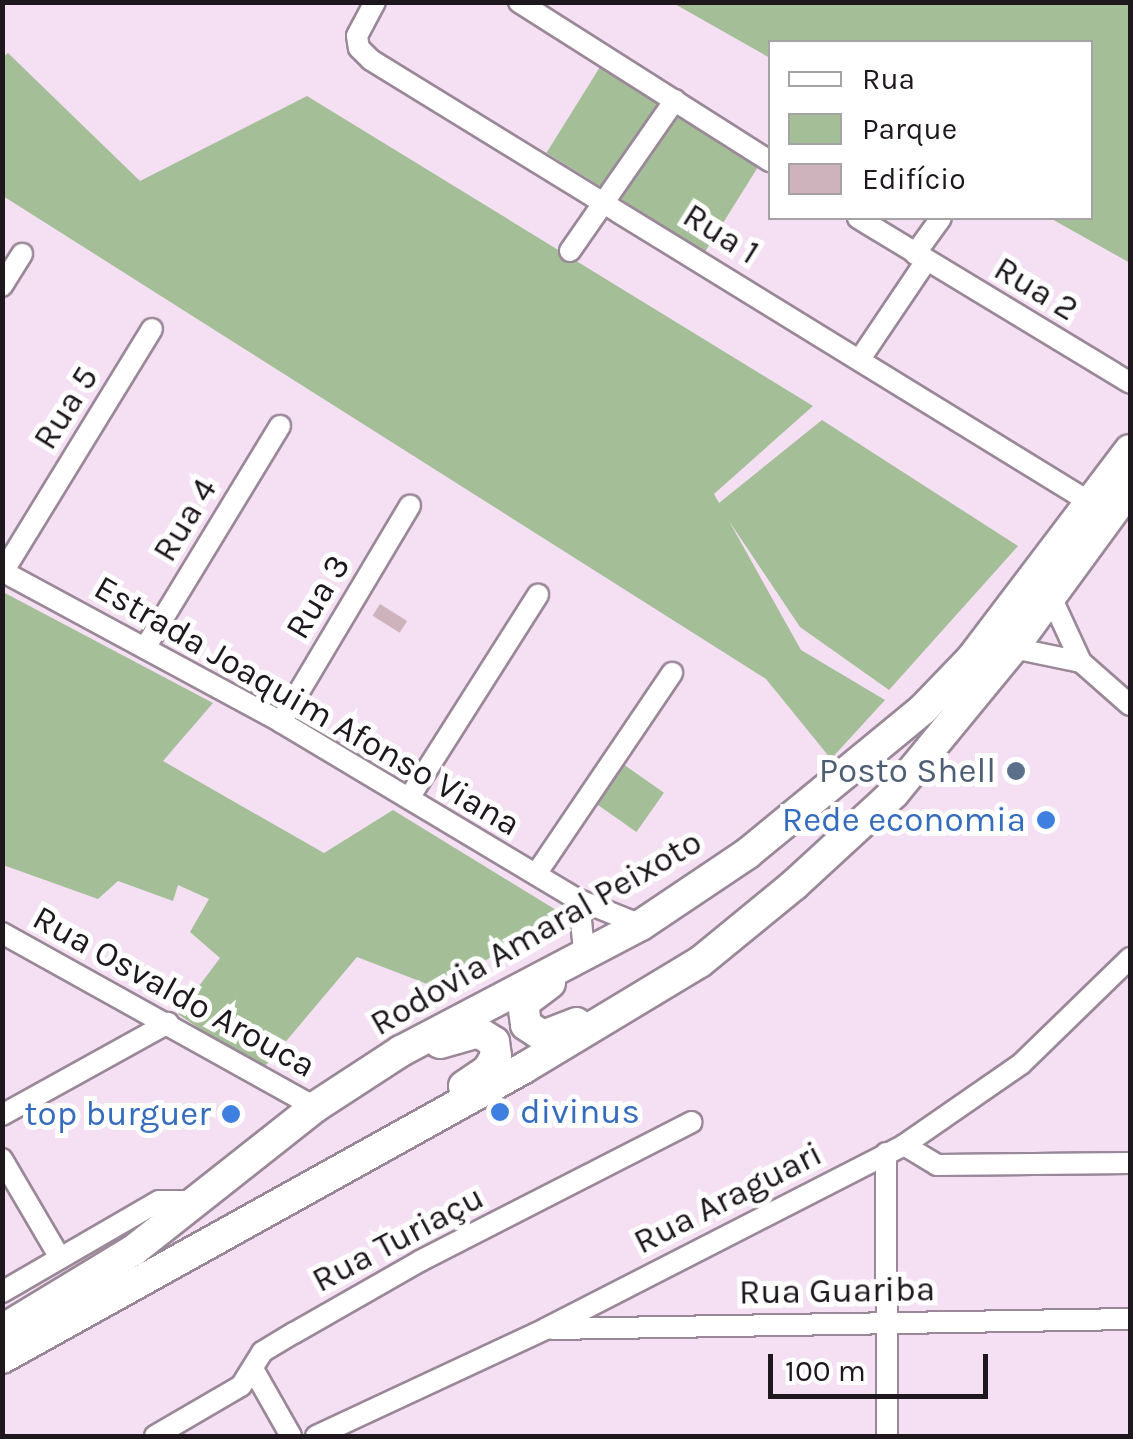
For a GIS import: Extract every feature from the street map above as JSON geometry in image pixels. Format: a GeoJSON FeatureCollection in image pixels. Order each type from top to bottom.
{"type":"FeatureCollection","features":[{"type":"Feature","properties":{"kind":"highway","name":"Rodovia Amaral Peixoto"},"geometry":{"type":"LineString","coordinates":[[2,1330],[76,1288],[168,1222],[314,1107],[401,1050],[584,951],[641,925],[731,866],[923,709],[972,658],[1130,450]]}},
{"type":"Feature","properties":{"kind":"highway"},"geometry":{"type":"LineString","coordinates":[[2,1358],[556,1050],[700,962],[814,867],[894,793],[1013,648],[1130,488]]}},
{"type":"Feature","properties":{"kind":"highway"},"geometry":{"type":"LineString","coordinates":[[731,866],[714,887],[663,923],[531,996],[521,1010],[526,1026],[544,1036],[614,1003],[700,949],[780,886],[814,867]]}},
{"type":"Feature","properties":{"kind":"highway"},"geometry":{"type":"LineString","coordinates":[[168,1222],[196,1212],[307,1130],[448,1038],[478,1032],[494,1042],[496,1056],[488,1070],[314,1173],[280,1203]]}},
{"type":"Feature","properties":{"kind":"street","name":"Rua 1"},"geometry":{"type":"LineString","coordinates":[[375,2],[357,36],[359,48],[370,60],[606,201],[1091,503]]}},
{"type":"Feature","properties":{"kind":"street"},"geometry":{"type":"LineString","coordinates":[[519,2],[768,160]]}},
{"type":"Feature","properties":{"kind":"street"},"geometry":{"type":"LineString","coordinates":[[570,251],[675,100]]}},
{"type":"Feature","properties":{"kind":"street","name":"Rua 2"},"geometry":{"type":"LineString","coordinates":[[861,220],[1130,383]]}},
{"type":"Feature","properties":{"kind":"street"},"geometry":{"type":"LineString","coordinates":[[860,359],[940,220]]}},
{"type":"Feature","properties":{"kind":"street"},"geometry":{"type":"LineString","coordinates":[[2,286],[22,254]]}},
{"type":"Feature","properties":{"kind":"street","name":"Rua 5"},"geometry":{"type":"LineString","coordinates":[[3,572],[152,329]]}},
{"type":"Feature","properties":{"kind":"street","name":"Rua 4"},"geometry":{"type":"LineString","coordinates":[[145,648],[280,426]]}},
{"type":"Feature","properties":{"kind":"street","name":"Rua 3"},"geometry":{"type":"LineString","coordinates":[[281,722],[410,506]]}},
{"type":"Feature","properties":{"kind":"street","name":"Estrada Joaquim Afonso Viana"},"geometry":{"type":"LineString","coordinates":[[3,572],[281,722],[578,900],[641,925]]}},
{"type":"Feature","properties":{"kind":"street"},"geometry":{"type":"LineString","coordinates":[[408,798],[538,595]]}},
{"type":"Feature","properties":{"kind":"street"},"geometry":{"type":"LineString","coordinates":[[1051,596],[1081,662],[1130,705]]}},
{"type":"Feature","properties":{"kind":"street"},"geometry":{"type":"LineString","coordinates":[[1013,648],[1081,662]]}},
{"type":"Feature","properties":{"kind":"street"},"geometry":{"type":"LineString","coordinates":[[536,874],[672,673]]}},
{"type":"Feature","properties":{"kind":"street"},"geometry":{"type":"LineString","coordinates":[[578,900],[584,951]]}},
{"type":"Feature","properties":{"kind":"street","name":"Rua Osvaldo Arouca"},"geometry":{"type":"LineString","coordinates":[[2,933],[168,1022],[314,1107]]}},
{"type":"Feature","properties":{"kind":"street","name":"Rua Araguari"},"geometry":{"type":"LineString","coordinates":[[316,1436],[545,1329],[895,1149],[1021,1064],[1130,958]]}},
{"type":"Feature","properties":{"kind":"street"},"geometry":{"type":"LineString","coordinates":[[2,1115],[168,1022]]}},
{"type":"Feature","properties":{"kind":"street","name":"Rua Turiaçu"},"geometry":{"type":"LineString","coordinates":[[155,1436],[242,1386],[268,1348],[420,1261],[692,1122]]}},
{"type":"Feature","properties":{"kind":"street"},"geometry":{"type":"LineString","coordinates":[[887,1436],[886,1323],[895,1149],[937,1166],[1130,1162]]}},
{"type":"Feature","properties":{"kind":"street"},"geometry":{"type":"LineString","coordinates":[[2,1159],[60,1258]]}},
{"type":"Feature","properties":{"kind":"street"},"geometry":{"type":"LineString","coordinates":[[2,1292],[159,1201],[195,1201]]}},
{"type":"Feature","properties":{"kind":"street"},"geometry":{"type":"LineString","coordinates":[[620,1291],[630,1326]]}},
{"type":"Feature","properties":{"kind":"street","name":"Rua Guariba"},"geometry":{"type":"LineString","coordinates":[[545,1329],[1130,1320]]}},
{"type":"Feature","properties":{"kind":"street"},"geometry":{"type":"LineString","coordinates":[[253,1368],[290,1436]]}},
{"type":"Feature","properties":{"kind":"green space"},"geometry":{"type":"Polygon","coordinates":[[[673,3],[1130,3],[1130,263],[1054,220],[1093,220],[1093,40],[768,40],[768,57],[673,3]]]}},
{"type":"Feature","properties":{"kind":"green space"},"geometry":{"type":"Polygon","coordinates":[[[8,53],[140,181],[307,96],[813,406],[714,494],[719,503],[822,420],[1018,546],[889,690],[800,627],[729,521],[801,650],[885,700],[831,759],[766,679],[3,196],[2,58],[8,53]]]}},
{"type":"Feature","properties":{"kind":"green space"},"geometry":{"type":"Polygon","coordinates":[[[600,67],[759,166],[705,252],[546,153],[600,67]]]}},
{"type":"Feature","properties":{"kind":"green space"},"geometry":{"type":"Polygon","coordinates":[[[3,592],[213,703],[163,761],[324,853],[393,810],[561,913],[440,989],[357,957],[261,1071],[178,1014],[220,958],[190,932],[209,899],[178,885],[173,901],[118,881],[98,899],[3,865],[3,592]]]}},
{"type":"Feature","properties":{"kind":"green space"},"geometry":{"type":"Polygon","coordinates":[[[623,764],[664,793],[636,832],[595,803],[623,764]]]}},
{"type":"Feature","properties":{"kind":"building"},"geometry":{"type":"Polygon","coordinates":[[[380,604],[407,621],[400,633],[373,616],[380,604]]]}},
{"type":"Feature","properties":{"kind":"place","name":"Posto Shell"},"geometry":{"type":"Point","coordinates":[1016,771]}},
{"type":"Feature","properties":{"kind":"place","name":"Rede economia"},"geometry":{"type":"Point","coordinates":[1046,820]}},
{"type":"Feature","properties":{"kind":"place","name":"divinus"},"geometry":{"type":"Point","coordinates":[500,1112]}},
{"type":"Feature","properties":{"kind":"place","name":"top burguer"},"geometry":{"type":"Point","coordinates":[231,1114]}}]}
